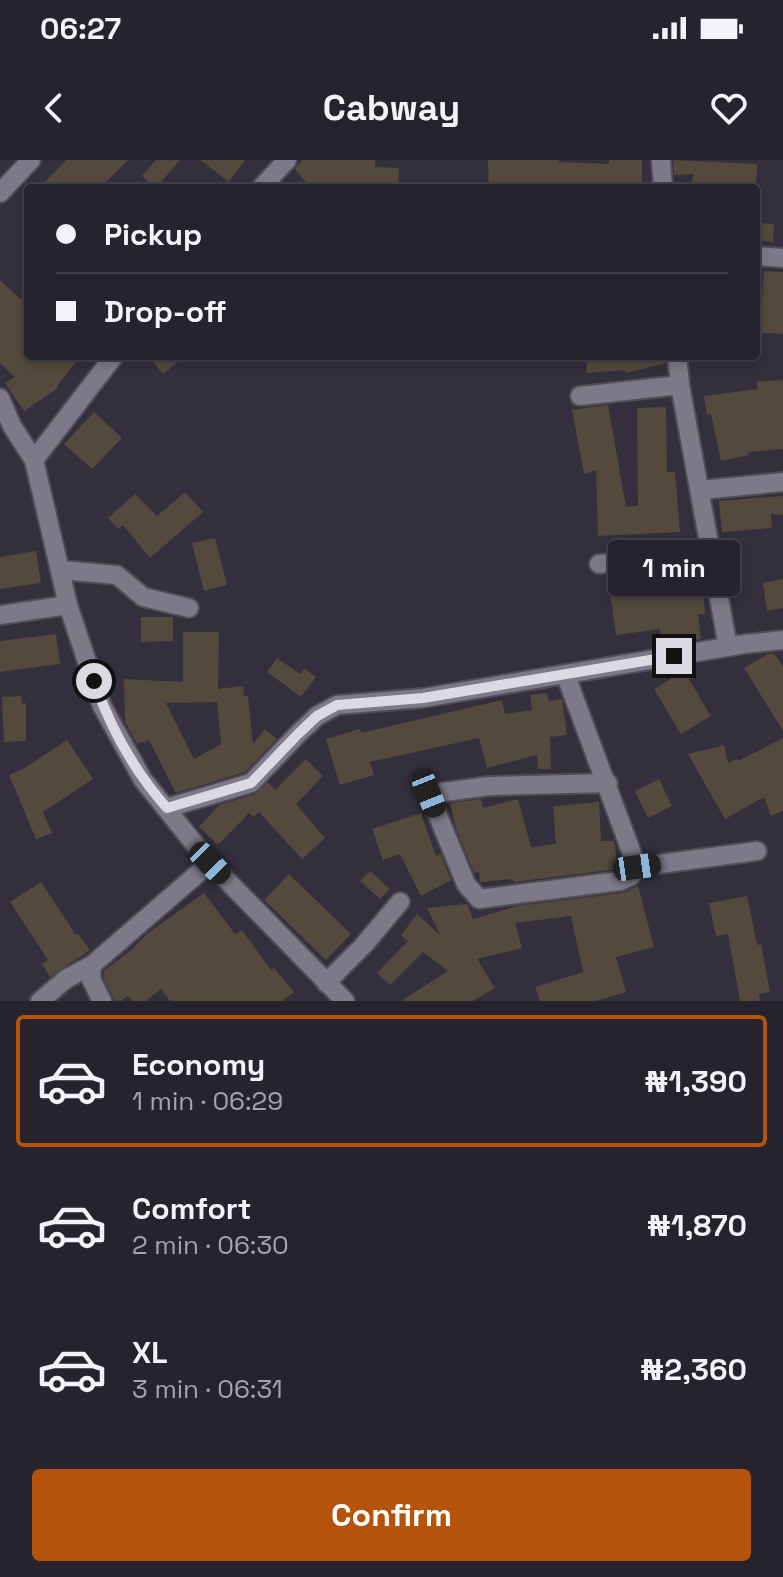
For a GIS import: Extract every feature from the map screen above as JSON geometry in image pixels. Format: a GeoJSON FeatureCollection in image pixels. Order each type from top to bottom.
{"type":"FeatureCollection","features":[{"type":"Feature","properties":{"kind":"street"},"geometry":{"type":"LineString","coordinates":[[0,193],[31,160]]}},
{"type":"Feature","properties":{"kind":"street"},"geometry":{"type":"LineString","coordinates":[[265,184],[287,160]]}},
{"type":"Feature","properties":{"kind":"street"},"geometry":{"type":"LineString","coordinates":[[661,160],[663,184]]}},
{"type":"Feature","properties":{"kind":"street"},"geometry":{"type":"LineString","coordinates":[[760,256],[783,258]]}},
{"type":"Feature","properties":{"kind":"street"},"geometry":{"type":"LineString","coordinates":[[34,460],[111,360]]}},
{"type":"Feature","properties":{"kind":"street"},"geometry":{"type":"LineString","coordinates":[[677,360],[728,647]]}},
{"type":"Feature","properties":{"kind":"street"},"geometry":{"type":"LineString","coordinates":[[580,396],[680,385]]}},
{"type":"Feature","properties":{"kind":"street"},"geometry":{"type":"LineString","coordinates":[[0,398],[12,426],[34,460],[68,605],[102,706],[143,780],[210,863],[345,1001]]}},
{"type":"Feature","properties":{"kind":"street"},"geometry":{"type":"LineString","coordinates":[[701,490],[783,482]]}},
{"type":"Feature","properties":{"kind":"street"},"geometry":{"type":"LineString","coordinates":[[599,564],[712,555]]}},
{"type":"Feature","properties":{"kind":"street"},"geometry":{"type":"LineString","coordinates":[[61,570],[117,575],[143,597],[189,608]]}},
{"type":"Feature","properties":{"kind":"street"},"geometry":{"type":"LineString","coordinates":[[0,615],[68,605]]}},
{"type":"Feature","properties":{"kind":"street"},"geometry":{"type":"LineString","coordinates":[[167,808],[251,783],[307,725],[337,705],[423,698],[783,640]]}},
{"type":"Feature","properties":{"kind":"street"},"geometry":{"type":"LineString","coordinates":[[566,676],[637,867]]}},
{"type":"Feature","properties":{"kind":"street"},"geometry":{"type":"LineString","coordinates":[[608,783],[489,786],[429,794],[466,884],[479,899],[620,881],[631,876],[637,867],[757,851]]}},
{"type":"Feature","properties":{"kind":"street"},"geometry":{"type":"LineString","coordinates":[[40,1001],[66,979],[92,965],[210,863]]}},
{"type":"Feature","properties":{"kind":"street"},"geometry":{"type":"LineString","coordinates":[[326,983],[400,902]]}},
{"type":"Feature","properties":{"kind":"street"},"geometry":{"type":"LineString","coordinates":[[92,965],[91,979],[102,1001]]}},
{"type":"Feature","properties":{"kind":"building"},"geometry":{"type":"Polygon","coordinates":[[[66,160],[128,160],[104,184],[43,184],[66,160]]]}},
{"type":"Feature","properties":{"kind":"building"},"geometry":{"type":"Polygon","coordinates":[[[156,160],[180,160],[159,184],[151,184],[142,176],[156,160]]]}},
{"type":"Feature","properties":{"kind":"building"},"geometry":{"type":"Polygon","coordinates":[[[200,160],[245,160],[229,182],[200,160]]]}},
{"type":"Feature","properties":{"kind":"building"},"geometry":{"type":"Polygon","coordinates":[[[302,160],[375,160],[375,167],[399,168],[398,184],[308,184],[295,169],[302,160]]]}},
{"type":"Feature","properties":{"kind":"building"},"geometry":{"type":"Polygon","coordinates":[[[488,160],[609,164],[609,160],[642,160],[642,184],[489,184],[488,160]]]}},
{"type":"Feature","properties":{"kind":"building"},"geometry":{"type":"Polygon","coordinates":[[[673,160],[757,164],[756,184],[692,184],[693,174],[674,175],[673,160]]]}},
{"type":"Feature","properties":{"kind":"building"},"geometry":{"type":"Polygon","coordinates":[[[760,223],[774,224],[773,242],[760,241],[760,223]]]}},
{"type":"Feature","properties":{"kind":"building"},"geometry":{"type":"Polygon","coordinates":[[[764,271],[783,272],[783,334],[760,333],[764,271]]]}},
{"type":"Feature","properties":{"kind":"building"},"geometry":{"type":"Polygon","coordinates":[[[0,280],[24,302],[24,360],[78,360],[58,388],[24,411],[5,383],[15,377],[0,363],[0,280]]]}},
{"type":"Feature","properties":{"kind":"building"},"geometry":{"type":"Polygon","coordinates":[[[151,360],[180,360],[163,374],[151,360]]]}},
{"type":"Feature","properties":{"kind":"building"},"geometry":{"type":"Polygon","coordinates":[[[586,360],[666,360],[666,363],[626,373],[625,370],[587,373],[586,360]]]}},
{"type":"Feature","properties":{"kind":"building"},"geometry":{"type":"Polygon","coordinates":[[[783,380],[783,449],[748,452],[749,455],[721,461],[704,396],[758,389],[757,382],[783,380]]]}},
{"type":"Feature","properties":{"kind":"building"},"geometry":{"type":"Polygon","coordinates":[[[608,405],[626,507],[638,506],[637,408],[666,407],[667,472],[675,472],[680,532],[598,536],[596,470],[584,474],[572,410],[608,405]]]}},
{"type":"Feature","properties":{"kind":"building"},"geometry":{"type":"Polygon","coordinates":[[[94,412],[122,438],[92,469],[64,444],[94,412]]]}},
{"type":"Feature","properties":{"kind":"building"},"geometry":{"type":"Polygon","coordinates":[[[185,492],[203,512],[150,558],[123,525],[118,529],[108,518],[135,494],[157,516],[185,492]]]}},
{"type":"Feature","properties":{"kind":"building"},"geometry":{"type":"Polygon","coordinates":[[[783,496],[783,515],[771,514],[772,528],[722,532],[719,501],[783,496]]]}},
{"type":"Feature","properties":{"kind":"building"},"geometry":{"type":"Polygon","coordinates":[[[215,538],[227,585],[204,591],[192,543],[215,538]]]}},
{"type":"Feature","properties":{"kind":"building"},"geometry":{"type":"Polygon","coordinates":[[[36,551],[41,583],[0,589],[0,557],[36,551]]]}},
{"type":"Feature","properties":{"kind":"building"},"geometry":{"type":"Polygon","coordinates":[[[692,577],[694,593],[703,592],[705,614],[698,614],[701,639],[662,646],[660,629],[616,635],[610,592],[656,586],[655,581],[692,577]]]}},
{"type":"Feature","properties":{"kind":"building"},"geometry":{"type":"Polygon","coordinates":[[[783,579],[783,608],[767,611],[763,583],[783,579]]]}},
{"type":"Feature","properties":{"kind":"building"},"geometry":{"type":"Polygon","coordinates":[[[141,617],[173,617],[173,641],[141,642],[141,617]]]}},
{"type":"Feature","properties":{"kind":"building"},"geometry":{"type":"Polygon","coordinates":[[[183,632],[219,632],[218,689],[243,686],[244,696],[248,696],[253,744],[265,729],[277,739],[245,772],[176,793],[149,740],[137,744],[125,722],[124,679],[183,682],[183,632]],[[217,702],[166,703],[194,759],[221,744],[217,702]]]}},
{"type":"Feature","properties":{"kind":"building"},"geometry":{"type":"Polygon","coordinates":[[[56,634],[60,664],[0,672],[0,641],[56,634]]]}},
{"type":"Feature","properties":{"kind":"building"},"geometry":{"type":"Polygon","coordinates":[[[774,653],[783,667],[783,731],[744,668],[774,653]]]}},
{"type":"Feature","properties":{"kind":"building"},"geometry":{"type":"Polygon","coordinates":[[[277,658],[300,674],[304,668],[316,677],[301,697],[267,672],[277,658]]]}},
{"type":"Feature","properties":{"kind":"building"},"geometry":{"type":"Polygon","coordinates":[[[684,671],[711,716],[681,734],[654,689],[684,671]]]}},
{"type":"Feature","properties":{"kind":"building"},"geometry":{"type":"Polygon","coordinates":[[[547,693],[549,701],[562,699],[567,735],[550,737],[551,769],[538,769],[537,755],[487,768],[479,738],[370,762],[374,775],[340,785],[326,739],[360,729],[361,733],[502,700],[505,714],[532,710],[530,695],[547,693]]]}},
{"type":"Feature","properties":{"kind":"building"},"geometry":{"type":"Polygon","coordinates":[[[21,696],[22,704],[26,703],[26,741],[4,742],[2,697],[21,696]]]}},
{"type":"Feature","properties":{"kind":"building"},"geometry":{"type":"Polygon","coordinates":[[[783,738],[783,811],[771,816],[764,797],[725,819],[688,754],[724,745],[728,763],[783,738]]]}},
{"type":"Feature","properties":{"kind":"building"},"geometry":{"type":"Polygon","coordinates":[[[67,740],[93,779],[43,812],[52,833],[36,839],[9,775],[67,740]]]}},
{"type":"Feature","properties":{"kind":"building"},"geometry":{"type":"Polygon","coordinates":[[[306,759],[323,776],[296,804],[325,838],[302,859],[259,812],[254,817],[249,813],[218,845],[199,827],[219,805],[255,794],[268,782],[275,790],[306,759]]]}},
{"type":"Feature","properties":{"kind":"building"},"geometry":{"type":"Polygon","coordinates":[[[659,779],[672,806],[648,818],[635,791],[659,779]]]}},
{"type":"Feature","properties":{"kind":"building"},"geometry":{"type":"Polygon","coordinates":[[[481,799],[483,808],[518,799],[531,847],[556,844],[553,806],[599,802],[601,841],[614,841],[618,869],[514,882],[512,879],[480,882],[479,872],[474,873],[456,829],[450,803],[481,799]]]}},
{"type":"Feature","properties":{"kind":"building"},"geometry":{"type":"Polygon","coordinates":[[[421,813],[436,856],[441,854],[451,880],[421,896],[400,854],[383,860],[372,829],[421,813]]]}},
{"type":"Feature","properties":{"kind":"building"},"geometry":{"type":"Polygon","coordinates":[[[370,871],[390,889],[380,899],[360,881],[370,871]]]}},
{"type":"Feature","properties":{"kind":"building"},"geometry":{"type":"Polygon","coordinates":[[[289,874],[351,934],[326,960],[264,900],[289,874]]]}},
{"type":"Feature","properties":{"kind":"building"},"geometry":{"type":"Polygon","coordinates":[[[41,882],[76,935],[90,950],[50,977],[42,964],[48,960],[10,902],[41,882]]]}},
{"type":"Feature","properties":{"kind":"building"},"geometry":{"type":"Polygon","coordinates":[[[638,886],[654,947],[616,957],[626,992],[596,1001],[540,1001],[535,987],[583,972],[571,916],[515,923],[522,948],[477,959],[495,988],[473,1001],[401,1001],[448,971],[423,952],[390,985],[377,973],[408,941],[401,935],[417,914],[441,936],[427,908],[467,904],[473,919],[517,906],[622,893],[638,886]]]}},
{"type":"Feature","properties":{"kind":"building"},"geometry":{"type":"Polygon","coordinates":[[[204,893],[235,934],[242,930],[271,970],[274,968],[294,992],[282,1001],[170,1001],[161,989],[146,1001],[132,1001],[128,996],[115,1001],[103,977],[104,971],[148,933],[204,893]]]}},
{"type":"Feature","properties":{"kind":"building"},"geometry":{"type":"Polygon","coordinates":[[[747,896],[757,945],[761,944],[770,992],[759,994],[760,1001],[740,1001],[728,934],[716,936],[709,903],[747,896]]]}},
{"type":"Feature","properties":{"kind":"route"},"geometry":{"type":"LineString","coordinates":[[94,681],[102,706],[143,780],[167,808],[251,783],[317,716],[337,705],[423,698],[674,656]]}}]}
